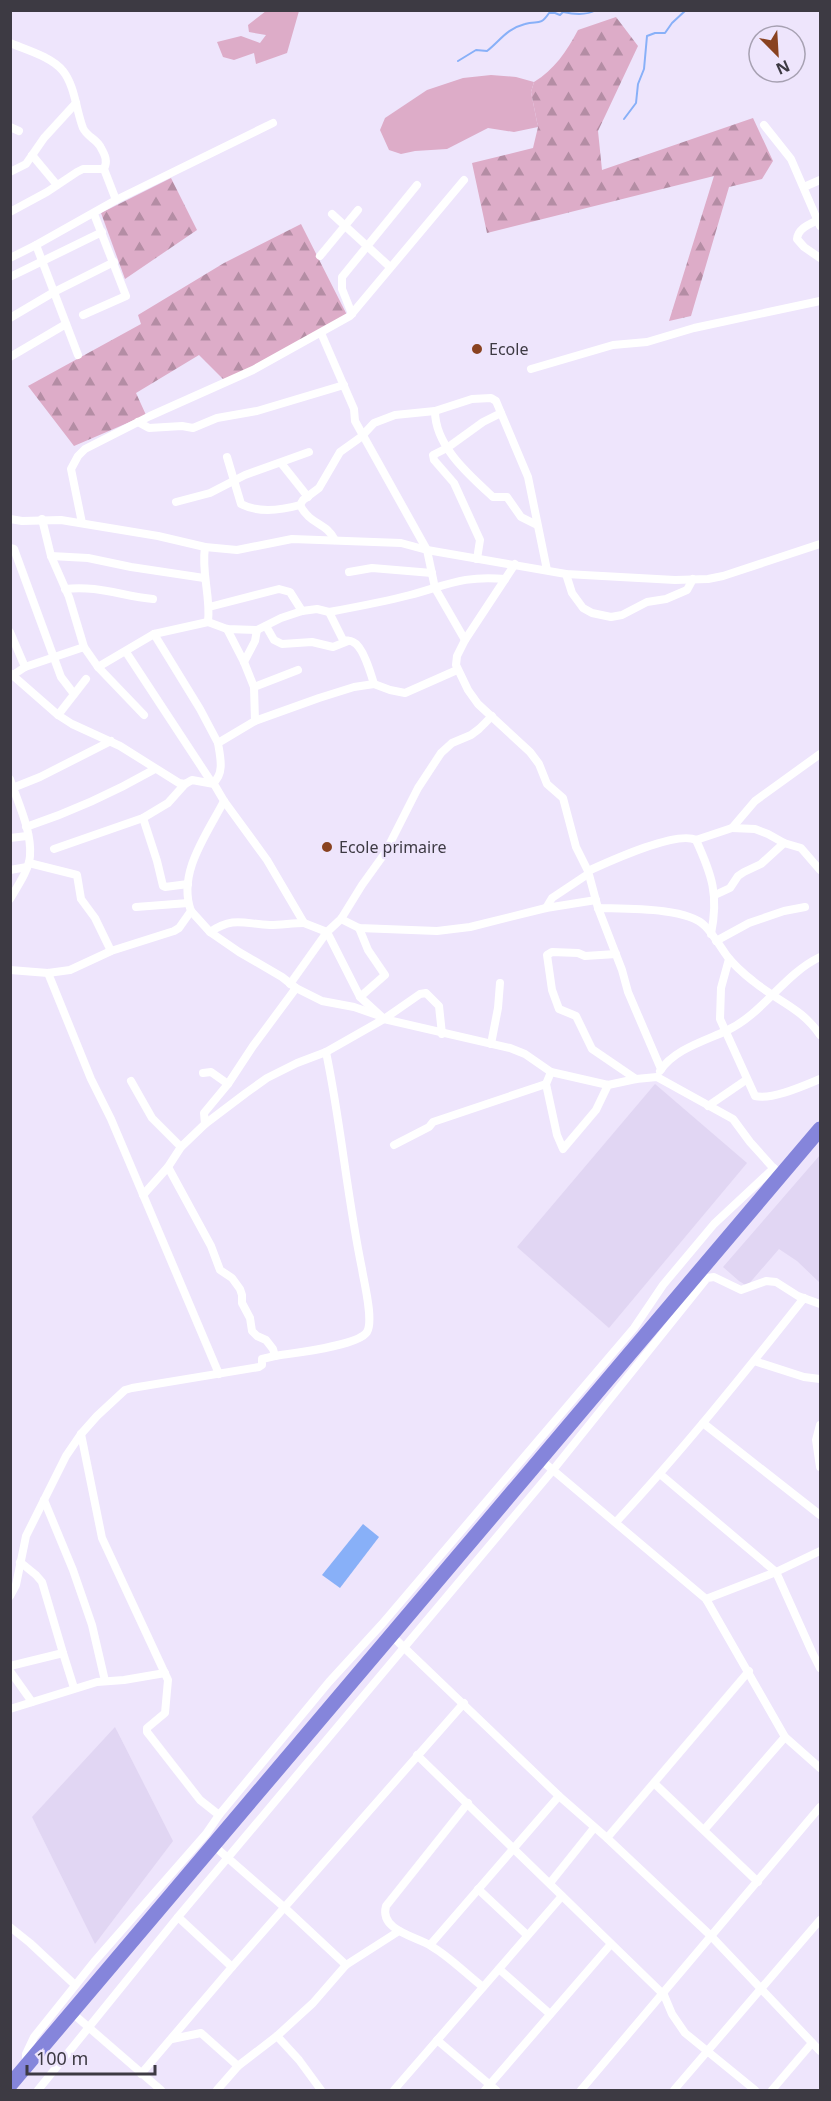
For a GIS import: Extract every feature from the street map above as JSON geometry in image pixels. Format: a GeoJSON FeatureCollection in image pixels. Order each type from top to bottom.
{"type":"FeatureCollection","features":[{"type":"Feature","properties":{"kind":"highway"},"geometry":{"type":"LineString","coordinates":[[17,2074],[213,1845],[397,1642],[540,1460],[777,1172],[820,1129]]}},
{"type":"Feature","properties":{"kind":"street"},"geometry":{"type":"LineString","coordinates":[[10,43],[49,60],[63,71],[83,130],[98,143],[106,160],[104,169],[116,200]]}},
{"type":"Feature","properties":{"kind":"street"},"geometry":{"type":"LineString","coordinates":[[10,172],[26,164],[44,138],[75,103]]}},
{"type":"Feature","properties":{"kind":"street"},"geometry":{"type":"LineString","coordinates":[[10,258],[116,200],[273,123]]}},
{"type":"Feature","properties":{"kind":"street"},"geometry":{"type":"LineString","coordinates":[[764,125],[791,159],[820,223],[802,229],[797,234],[797,238],[804,247],[820,258]]}},
{"type":"Feature","properties":{"kind":"street"},"geometry":{"type":"LineString","coordinates":[[10,127],[19,131]]}},
{"type":"Feature","properties":{"kind":"street"},"geometry":{"type":"LineString","coordinates":[[32,155],[57,185]]}},
{"type":"Feature","properties":{"kind":"street"},"geometry":{"type":"LineString","coordinates":[[10,212],[83,169],[104,169]]}},
{"type":"Feature","properties":{"kind":"street"},"geometry":{"type":"LineString","coordinates":[[82,523],[71,469],[85,449],[138,422],[253,370],[352,314],[464,180]]}},
{"type":"Feature","properties":{"kind":"street"},"geometry":{"type":"LineString","coordinates":[[804,187],[820,180]]}},
{"type":"Feature","properties":{"kind":"street"},"geometry":{"type":"LineString","coordinates":[[352,314],[344,296],[341,279],[417,185]]}},
{"type":"Feature","properties":{"kind":"street"},"geometry":{"type":"LineString","coordinates":[[320,256],[358,210]]}},
{"type":"Feature","properties":{"kind":"street"},"geometry":{"type":"LineString","coordinates":[[83,315],[126,296],[94,214]]}},
{"type":"Feature","properties":{"kind":"street"},"geometry":{"type":"LineString","coordinates":[[332,214],[390,267]]}},
{"type":"Feature","properties":{"kind":"street"},"geometry":{"type":"LineString","coordinates":[[10,277],[102,232]]}},
{"type":"Feature","properties":{"kind":"street"},"geometry":{"type":"LineString","coordinates":[[36,245],[78,355]]}},
{"type":"Feature","properties":{"kind":"street"},"geometry":{"type":"LineString","coordinates":[[10,318],[54,292],[114,262]]}},
{"type":"Feature","properties":{"kind":"street"},"geometry":{"type":"LineString","coordinates":[[531,369],[613,345],[647,342],[694,328],[820,302]]}},
{"type":"Feature","properties":{"kind":"street"},"geometry":{"type":"LineString","coordinates":[[10,357],[66,324]]}},
{"type":"Feature","properties":{"kind":"street"},"geometry":{"type":"LineString","coordinates":[[321,333],[354,409],[355,421],[427,550],[435,588],[465,640]]}},
{"type":"Feature","properties":{"kind":"street"},"geometry":{"type":"LineString","coordinates":[[138,422],[149,428],[182,426],[193,429],[220,417],[257,411],[344,385]]}},
{"type":"Feature","properties":{"kind":"street"},"geometry":{"type":"LineString","coordinates":[[227,457],[239,500],[244,506],[274,510],[300,505],[319,489],[340,452],[363,435],[370,426],[400,414],[435,411],[484,398],[494,399],[528,477],[547,570]]}},
{"type":"Feature","properties":{"kind":"street"},"geometry":{"type":"LineString","coordinates":[[435,411],[437,428],[447,448],[490,494],[496,497],[507,497],[521,517],[537,525]]}},
{"type":"Feature","properties":{"kind":"street"},"geometry":{"type":"LineString","coordinates":[[477,559],[480,540],[454,483],[433,457],[435,453],[447,448],[483,422],[501,413]]}},
{"type":"Feature","properties":{"kind":"street"},"geometry":{"type":"LineString","coordinates":[[176,502],[210,493],[234,480],[309,452]]}},
{"type":"Feature","properties":{"kind":"street"},"geometry":{"type":"LineString","coordinates":[[281,463],[308,496]]}},
{"type":"Feature","properties":{"kind":"street"},"geometry":{"type":"LineString","coordinates":[[300,505],[307,517],[330,531],[335,540]]}},
{"type":"Feature","properties":{"kind":"street"},"geometry":{"type":"LineString","coordinates":[[10,519],[82,523],[205,547],[237,550],[292,539],[405,543],[427,550],[566,574],[616,578],[708,579],[731,574],[820,544]]}},
{"type":"Feature","properties":{"kind":"street"},"geometry":{"type":"LineString","coordinates":[[42,519],[51,556],[65,589],[84,647],[98,667],[144,715]]}},
{"type":"Feature","properties":{"kind":"street"},"geometry":{"type":"LineString","coordinates":[[205,547],[203,562],[209,608],[208,622]]}},
{"type":"Feature","properties":{"kind":"street"},"geometry":{"type":"LineString","coordinates":[[10,548],[14,549],[63,680],[74,694]]}},
{"type":"Feature","properties":{"kind":"street"},"geometry":{"type":"LineString","coordinates":[[51,556],[88,558],[204,578]]}},
{"type":"Feature","properties":{"kind":"street"},"geometry":{"type":"LineString","coordinates":[[515,564],[465,640],[457,656],[456,665],[468,690],[530,752],[539,764],[547,784],[563,798],[576,847],[588,872],[628,992],[661,1069]]}},
{"type":"Feature","properties":{"kind":"street"},"geometry":{"type":"LineString","coordinates":[[349,572],[372,568],[432,573]]}},
{"type":"Feature","properties":{"kind":"street"},"geometry":{"type":"LineString","coordinates":[[566,574],[572,593],[583,608],[592,613],[611,617],[622,615],[644,603],[666,599],[687,590],[693,579]]}},
{"type":"Feature","properties":{"kind":"street"},"geometry":{"type":"LineString","coordinates":[[98,667],[154,634],[208,622],[227,629],[257,630],[302,611],[317,609],[329,612],[388,601],[464,579],[486,577],[505,579]]}},
{"type":"Feature","properties":{"kind":"street"},"geometry":{"type":"LineString","coordinates":[[65,589],[101,588],[127,596],[153,599]]}},
{"type":"Feature","properties":{"kind":"street"},"geometry":{"type":"LineString","coordinates":[[209,608],[279,589],[290,592],[302,611]]}},
{"type":"Feature","properties":{"kind":"street"},"geometry":{"type":"LineString","coordinates":[[329,612],[343,640],[354,642],[360,650],[374,684]]}},
{"type":"Feature","properties":{"kind":"street"},"geometry":{"type":"LineString","coordinates":[[266,626],[274,640],[282,644],[312,642],[333,647],[348,641]]}},
{"type":"Feature","properties":{"kind":"street"},"geometry":{"type":"LineString","coordinates":[[227,629],[254,687],[255,721]]}},
{"type":"Feature","properties":{"kind":"street"},"geometry":{"type":"LineString","coordinates":[[244,662],[255,641],[257,630]]}},
{"type":"Feature","properties":{"kind":"street"},"geometry":{"type":"LineString","coordinates":[[10,632],[25,667]]}},
{"type":"Feature","properties":{"kind":"street"},"geometry":{"type":"LineString","coordinates":[[54,849],[143,818],[168,803],[185,784],[192,780],[212,783],[218,779],[221,767],[218,743],[154,634]]}},
{"type":"Feature","properties":{"kind":"street"},"geometry":{"type":"LineString","coordinates":[[84,647],[25,667],[12,674],[58,715],[72,724],[111,741],[155,769],[185,784]]}},
{"type":"Feature","properties":{"kind":"street"},"geometry":{"type":"LineString","coordinates":[[126,652],[224,801],[267,860],[304,923]]}},
{"type":"Feature","properties":{"kind":"street"},"geometry":{"type":"LineString","coordinates":[[254,687],[298,670]]}},
{"type":"Feature","properties":{"kind":"street"},"geometry":{"type":"LineString","coordinates":[[218,743],[255,721],[327,696],[374,684],[405,693],[458,670]]}},
{"type":"Feature","properties":{"kind":"street"},"geometry":{"type":"LineString","coordinates":[[58,715],[86,679]]}},
{"type":"Feature","properties":{"kind":"street"},"geometry":{"type":"LineString","coordinates":[[205,1125],[204,1113],[228,1084],[327,932],[341,919],[385,853],[418,788],[441,753],[452,743],[471,735],[492,716]]}},
{"type":"Feature","properties":{"kind":"street"},"geometry":{"type":"LineString","coordinates":[[12,789],[111,741]]}},
{"type":"Feature","properties":{"kind":"street"},"geometry":{"type":"LineString","coordinates":[[732,828],[755,801],[820,754]]}},
{"type":"Feature","properties":{"kind":"street"},"geometry":{"type":"LineString","coordinates":[[26,827],[116,792],[155,769]]}},
{"type":"Feature","properties":{"kind":"street"},"geometry":{"type":"LineString","coordinates":[[10,779],[26,827],[30,856],[28,865],[10,899]]}},
{"type":"Feature","properties":{"kind":"street"},"geometry":{"type":"LineString","coordinates":[[10,970],[48,973],[70,970],[111,951],[179,928],[190,907],[188,884],[194,857],[224,801]]}},
{"type":"Feature","properties":{"kind":"street"},"geometry":{"type":"LineString","coordinates":[[143,818],[163,886],[188,884]]}},
{"type":"Feature","properties":{"kind":"street"},"geometry":{"type":"LineString","coordinates":[[696,840],[732,828],[755,829],[805,850],[820,870]]}},
{"type":"Feature","properties":{"kind":"street"},"geometry":{"type":"LineString","coordinates":[[10,838],[27,836]]}},
{"type":"Feature","properties":{"kind":"street"},"geometry":{"type":"LineString","coordinates":[[546,908],[552,898],[588,872],[642,848],[692,837],[696,840],[710,872],[716,895],[714,938]]}},
{"type":"Feature","properties":{"kind":"street"},"geometry":{"type":"LineString","coordinates":[[716,895],[730,888],[738,876],[761,864],[784,843]]}},
{"type":"Feature","properties":{"kind":"street"},"geometry":{"type":"LineString","coordinates":[[10,870],[28,865],[77,875],[80,897],[95,918],[111,951]]}},
{"type":"Feature","properties":{"kind":"street"},"geometry":{"type":"LineString","coordinates":[[341,919],[359,928],[437,932],[546,908],[597,904],[679,914],[700,922],[729,959],[753,982],[794,1007],[811,1022],[820,1035]]}},
{"type":"Feature","properties":{"kind":"street"},"geometry":{"type":"LineString","coordinates":[[135,907],[190,907]]}},
{"type":"Feature","properties":{"kind":"street"},"geometry":{"type":"LineString","coordinates":[[17,2074],[34,2037],[75,1985],[206,1834],[219,1815],[329,1682],[397,1606],[634,1328],[663,1285],[714,1224],[777,1172],[750,1142],[737,1122],[657,1077],[608,1085],[551,1072],[525,1054],[492,1044],[442,1034],[354,1007],[322,1001],[293,986],[210,932],[190,907]]}},
{"type":"Feature","properties":{"kind":"street"},"geometry":{"type":"LineString","coordinates":[[714,938],[784,911],[805,907]]}},
{"type":"Feature","properties":{"kind":"street"},"geometry":{"type":"LineString","coordinates":[[210,932],[226,922],[236,921],[271,925],[304,923],[327,932],[360,997],[381,1017]]}},
{"type":"Feature","properties":{"kind":"street"},"geometry":{"type":"LineString","coordinates":[[359,928],[368,950],[385,975],[360,997]]}},
{"type":"Feature","properties":{"kind":"street"},"geometry":{"type":"LineString","coordinates":[[616,954],[585,956],[578,953],[552,952],[547,955],[552,990],[559,1009],[576,1016],[592,1049],[636,1079]]}},
{"type":"Feature","properties":{"kind":"street"},"geometry":{"type":"LineString","coordinates":[[657,1077],[661,1069],[679,1054],[725,1031],[757,1010],[804,965],[820,957]]}},
{"type":"Feature","properties":{"kind":"street"},"geometry":{"type":"LineString","coordinates":[[729,959],[721,988],[719,1013],[746,1080],[755,1096],[790,1090],[820,1079]]}},
{"type":"Feature","properties":{"kind":"street"},"geometry":{"type":"LineString","coordinates":[[48,973],[91,1079],[111,1119],[219,1374]]}},
{"type":"Feature","properties":{"kind":"street"},"geometry":{"type":"LineString","coordinates":[[492,1044],[500,983]]}},
{"type":"Feature","properties":{"kind":"street"},"geometry":{"type":"LineString","coordinates":[[143,1195],[168,1167],[181,1148],[205,1125],[267,1078],[326,1052],[420,994],[426,993],[439,1006],[442,1034]]}},
{"type":"Feature","properties":{"kind":"street"},"geometry":{"type":"LineString","coordinates":[[10,1596],[15,1585],[26,1536],[66,1456],[81,1434],[125,1390],[259,1367],[262,1365],[262,1359],[350,1342],[362,1337],[369,1326],[366,1292],[355,1234],[336,1099],[326,1052]]}},
{"type":"Feature","properties":{"kind":"street"},"geometry":{"type":"LineString","coordinates":[[203,1074],[212,1072],[228,1084]]}},
{"type":"Feature","properties":{"kind":"street"},"geometry":{"type":"LineString","coordinates":[[551,1072],[546,1084],[557,1135],[564,1149],[596,1110],[608,1085]]}},
{"type":"Feature","properties":{"kind":"street"},"geometry":{"type":"LineString","coordinates":[[708,1106],[746,1080]]}},
{"type":"Feature","properties":{"kind":"street"},"geometry":{"type":"LineString","coordinates":[[131,1081],[152,1118],[181,1148]]}},
{"type":"Feature","properties":{"kind":"street"},"geometry":{"type":"LineString","coordinates":[[394,1145],[429,1127],[433,1122],[546,1084]]}},
{"type":"Feature","properties":{"kind":"street"},"geometry":{"type":"LineString","coordinates":[[168,1167],[211,1246],[220,1270],[237,1283],[252,1330],[257,1336],[266,1340],[275,1356]]}},
{"type":"Feature","properties":{"kind":"street"},"geometry":{"type":"LineString","coordinates":[[38,2091],[87,2027],[229,1858],[397,1642],[553,1470],[706,1278],[714,1277],[741,1290],[766,1281],[776,1282],[820,1304]]}},
{"type":"Feature","properties":{"kind":"street"},"geometry":{"type":"LineString","coordinates":[[616,1522],[703,1423],[804,1298]]}},
{"type":"Feature","properties":{"kind":"street"},"geometry":{"type":"LineString","coordinates":[[754,1361],[795,1375],[820,1379]]}},
{"type":"Feature","properties":{"kind":"street"},"geometry":{"type":"LineString","coordinates":[[703,1423],[820,1515]]}},
{"type":"Feature","properties":{"kind":"street"},"geometry":{"type":"LineString","coordinates":[[820,1425],[817,1432],[820,1467]]}},
{"type":"Feature","properties":{"kind":"street"},"geometry":{"type":"LineString","coordinates":[[81,1434],[98,1527],[168,1684],[165,1713],[147,1728],[147,1732],[200,1800],[219,1815]]}},
{"type":"Feature","properties":{"kind":"street"},"geometry":{"type":"LineString","coordinates":[[540,1460],[706,1599],[785,1737],[820,1768]]}},
{"type":"Feature","properties":{"kind":"street"},"geometry":{"type":"LineString","coordinates":[[660,1474],[776,1572],[820,1668]]}},
{"type":"Feature","properties":{"kind":"street"},"geometry":{"type":"LineString","coordinates":[[44,1500],[92,1625],[105,1681]]}},
{"type":"Feature","properties":{"kind":"street"},"geometry":{"type":"LineString","coordinates":[[706,1599],[776,1572],[820,1551]]}},
{"type":"Feature","properties":{"kind":"street"},"geometry":{"type":"LineString","coordinates":[[20,1562],[42,1582],[74,1688]]}},
{"type":"Feature","properties":{"kind":"street"},"geometry":{"type":"LineString","coordinates":[[397,1642],[711,1936],[820,2051]]}},
{"type":"Feature","properties":{"kind":"street"},"geometry":{"type":"LineString","coordinates":[[10,1666],[63,1653]]}},
{"type":"Feature","properties":{"kind":"street"},"geometry":{"type":"LineString","coordinates":[[10,1671],[32,1702]]}},
{"type":"Feature","properties":{"kind":"street"},"geometry":{"type":"LineString","coordinates":[[608,1838],[749,1671]]}},
{"type":"Feature","properties":{"kind":"street"},"geometry":{"type":"LineString","coordinates":[[10,1709],[74,1688],[105,1681],[165,1673]]}},
{"type":"Feature","properties":{"kind":"street"},"geometry":{"type":"LineString","coordinates":[[141,2074],[464,1703]]}},
{"type":"Feature","properties":{"kind":"street"},"geometry":{"type":"LineString","coordinates":[[704,1830],[785,1737]]}},
{"type":"Feature","properties":{"kind":"street"},"geometry":{"type":"LineString","coordinates":[[417,1755],[664,1995],[672,2014],[685,2032],[755,2091]]}},
{"type":"Feature","properties":{"kind":"street"},"geometry":{"type":"LineString","coordinates":[[655,1784],[758,1882]]}},
{"type":"Feature","properties":{"kind":"street"},"geometry":{"type":"LineString","coordinates":[[430,1945],[559,1796]]}},
{"type":"Feature","properties":{"kind":"street"},"geometry":{"type":"LineString","coordinates":[[468,1803],[386,1906],[386,1915],[399,1931],[430,1945],[483,1987]]}},
{"type":"Feature","properties":{"kind":"street"},"geometry":{"type":"LineString","coordinates":[[585,2089],[820,1807]]}},
{"type":"Feature","properties":{"kind":"street"},"geometry":{"type":"LineString","coordinates":[[550,1883],[594,1828]]}},
{"type":"Feature","properties":{"kind":"street"},"geometry":{"type":"LineString","coordinates":[[213,1845],[346,1965]]}},
{"type":"Feature","properties":{"kind":"street"},"geometry":{"type":"LineString","coordinates":[[478,1889],[527,1935]]}},
{"type":"Feature","properties":{"kind":"street"},"geometry":{"type":"LineString","coordinates":[[394,2091],[562,1896]]}},
{"type":"Feature","properties":{"kind":"street"},"geometry":{"type":"LineString","coordinates":[[178,1917],[232,1967]]}},
{"type":"Feature","properties":{"kind":"street"},"geometry":{"type":"LineString","coordinates":[[674,2091],[820,1920]]}},
{"type":"Feature","properties":{"kind":"street"},"geometry":{"type":"LineString","coordinates":[[10,1927],[75,1985]]}},
{"type":"Feature","properties":{"kind":"street"},"geometry":{"type":"LineString","coordinates":[[217,2091],[238,2066],[277,2036],[313,2003],[346,1965],[399,1931]]}},
{"type":"Feature","properties":{"kind":"street"},"geometry":{"type":"LineString","coordinates":[[437,2040],[490,2089],[550,2014],[611,1944]]}},
{"type":"Feature","properties":{"kind":"street"},"geometry":{"type":"LineString","coordinates":[[499,1969],[550,2014]]}},
{"type":"Feature","properties":{"kind":"street"},"geometry":{"type":"LineString","coordinates":[[71,2012],[161,2091]]}},
{"type":"Feature","properties":{"kind":"street"},"geometry":{"type":"LineString","coordinates":[[172,2039],[201,2034],[238,2066]]}},
{"type":"Feature","properties":{"kind":"street"},"geometry":{"type":"LineString","coordinates":[[277,2036],[299,2060],[319,2089]]}},
{"type":"Feature","properties":{"kind":"street"},"geometry":{"type":"LineString","coordinates":[[772,2091],[812,2043]]}},
{"type":"Feature","properties":{"kind":"shaded area"},"geometry":{"type":"Polygon","coordinates":[[[655,1084],[747,1163],[609,1328],[517,1247],[655,1084]]]}},
{"type":"Feature","properties":{"kind":"shaded area"},"geometry":{"type":"Polygon","coordinates":[[[820,1155],[820,1282],[797,1261],[779,1249],[747,1286],[723,1267],[820,1155]]]}},
{"type":"Feature","properties":{"kind":"shaded area"},"geometry":{"type":"Polygon","coordinates":[[[115,1727],[173,1841],[95,1944],[32,1817],[115,1727]]]}},
{"type":"Feature","properties":{"kind":"green space"},"geometry":{"type":"Polygon","coordinates":[[[266,11],[299,11],[287,53],[256,64],[254,53],[234,60],[223,57],[217,42],[241,36],[260,43],[266,35],[249,32],[248,25],[266,11]]]}},
{"type":"Feature","properties":{"kind":"green space"},"geometry":{"type":"Polygon","coordinates":[[[616,17],[638,46],[598,131],[602,170],[753,118],[773,161],[762,179],[729,187],[691,316],[669,321],[714,176],[487,233],[472,163],[533,148],[538,127],[531,92],[534,82],[548,72],[559,59],[578,30],[616,17]]]}},
{"type":"Feature","properties":{"kind":"green space"},"geometry":{"type":"Polygon","coordinates":[[[491,75],[516,77],[534,82],[531,92],[538,127],[514,132],[488,128],[447,149],[401,154],[389,150],[380,130],[385,118],[427,90],[463,78],[491,75]]]}},
{"type":"Feature","properties":{"kind":"green space"},"geometry":{"type":"Polygon","coordinates":[[[171,178],[197,230],[125,279],[101,213],[171,178]]]}},
{"type":"Feature","properties":{"kind":"green space"},"geometry":{"type":"Polygon","coordinates":[[[301,224],[347,315],[253,367],[224,380],[199,355],[136,393],[146,415],[74,446],[28,386],[141,324],[138,315],[224,263],[301,224]]]}},
{"type":"Feature","properties":{"kind":"water"},"geometry":{"type":"Polygon","coordinates":[[[363,1524],[379,1537],[340,1588],[322,1575],[363,1524]]]}},
{"type":"Feature","properties":{"kind":"waterway"},"geometry":{"type":"LineString","coordinates":[[458,61],[476,50],[487,51],[513,29],[525,24],[541,22],[549,13],[584,14],[596,10]]}},
{"type":"Feature","properties":{"kind":"waterway"},"geometry":{"type":"LineString","coordinates":[[624,119],[636,103],[638,84],[644,69],[647,36],[665,33],[686,10]]}},
{"type":"Feature","properties":{"kind":"place","name":"Ecole"},"geometry":{"type":"Point","coordinates":[477,349]}},
{"type":"Feature","properties":{"kind":"place","name":"Ecole primaire"},"geometry":{"type":"Point","coordinates":[327,847]}}]}
